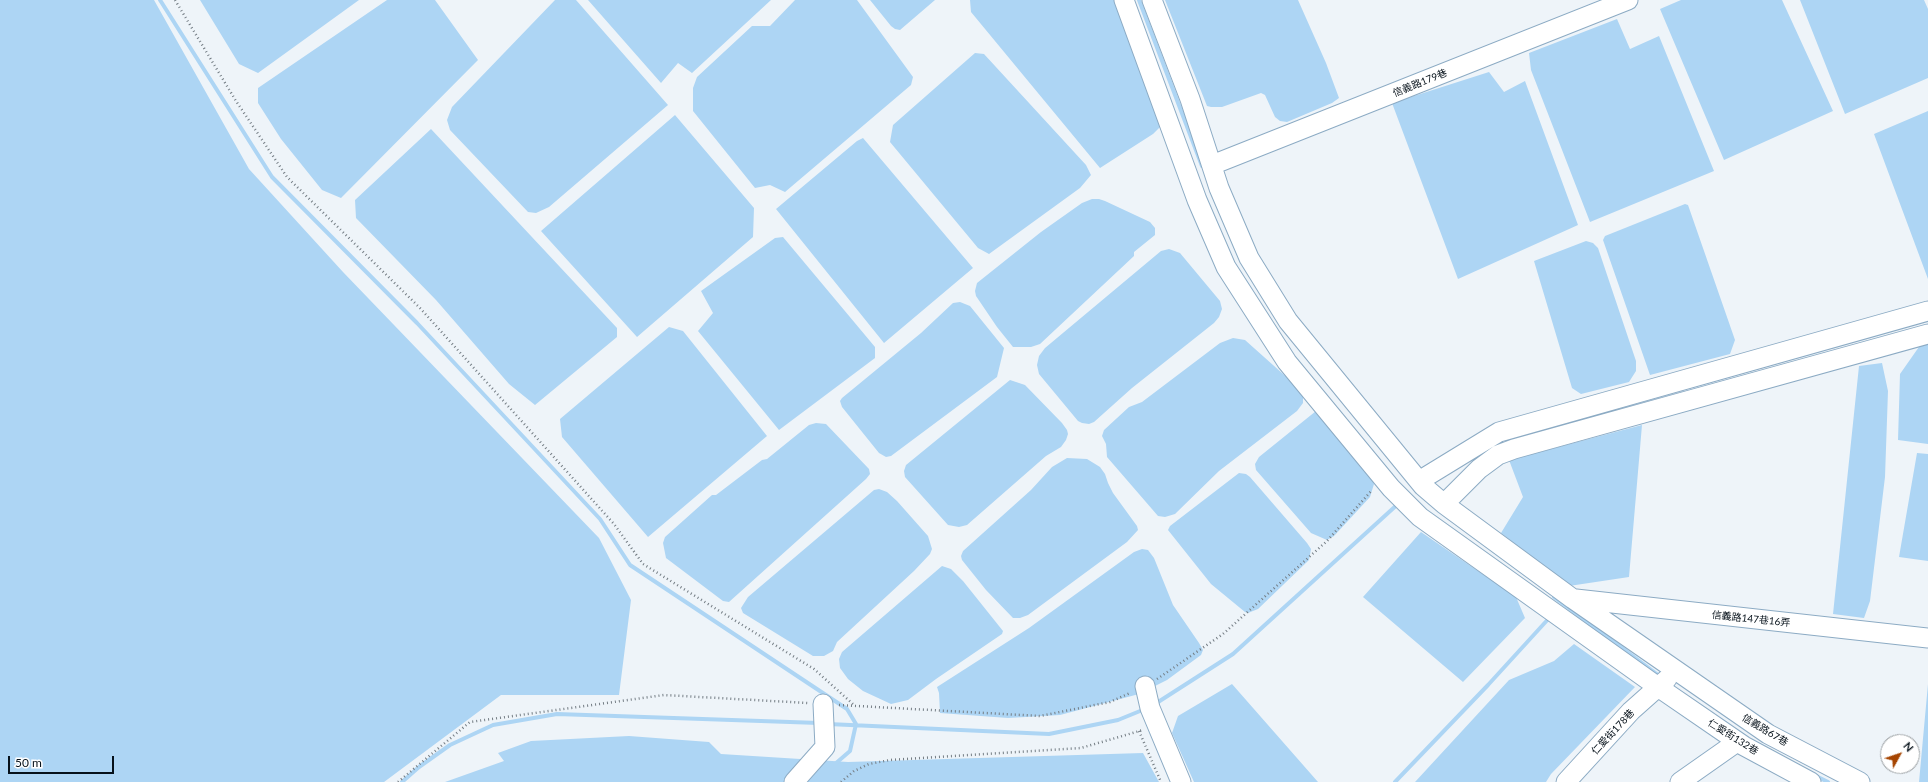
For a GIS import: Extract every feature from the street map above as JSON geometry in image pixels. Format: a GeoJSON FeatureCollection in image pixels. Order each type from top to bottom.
{"type":"FeatureCollection","features":[{"type":"Feature","properties":{"kind":"street"},"geometry":{"type":"LineString","coordinates":[[1124,0],[1197,200],[1226,267],[1287,362],[1387,483],[1420,517],[1666,679]]}},
{"type":"Feature","properties":{"kind":"street"},"geometry":{"type":"LineString","coordinates":[[1152,0],[1190,99],[1219,188],[1249,258],[1288,322],[1431,492],[1574,599],[1666,679]]}},
{"type":"Feature","properties":{"kind":"street","name":"信義路179巷"},"geometry":{"type":"LineString","coordinates":[[1212,165],[1628,0]]}},
{"type":"Feature","properties":{"kind":"street"},"geometry":{"type":"LineString","coordinates":[[1431,492],[1499,432],[1928,311]]}},
{"type":"Feature","properties":{"kind":"street"},"geometry":{"type":"LineString","coordinates":[[1431,492],[1480,469],[1498,455],[1514,449],[1928,334]]}},
{"type":"Feature","properties":{"kind":"street","name":"信義路147巷16弄"},"geometry":{"type":"LineString","coordinates":[[1574,599],[1928,638]]}},
{"type":"Feature","properties":{"kind":"street","name":"仁愛街132巷"},"geometry":{"type":"LineString","coordinates":[[1666,679],[1737,742],[1801,780]]}},
{"type":"Feature","properties":{"kind":"street","name":"仁愛街178巷"},"geometry":{"type":"LineString","coordinates":[[1566,782],[1631,711],[1666,679]]}},
{"type":"Feature","properties":{"kind":"street","name":"信義路67巷"},"geometry":{"type":"LineString","coordinates":[[1666,679],[1860,782]]}},
{"type":"Feature","properties":{"kind":"street"},"geometry":{"type":"LineString","coordinates":[[1150,703],[1181,782]]}},
{"type":"Feature","properties":{"kind":"street"},"geometry":{"type":"LineString","coordinates":[[794,782],[825,747],[823,704]]}},
{"type":"Feature","properties":{"kind":"street"},"geometry":{"type":"LineString","coordinates":[[1680,782],[1737,742]]}},
{"type":"Feature","properties":{"kind":"path"},"geometry":{"type":"LineString","coordinates":[[175,0],[236,101],[287,176],[420,308],[614,524],[644,564],[814,669],[854,706]]}},
{"type":"Feature","properties":{"kind":"path"},"geometry":{"type":"LineString","coordinates":[[1162,782],[1139,731],[1150,703],[1223,634],[1327,541],[1387,483]]}},
{"type":"Feature","properties":{"kind":"path"},"geometry":{"type":"LineString","coordinates":[[398,782],[470,722],[664,695],[1040,716],[1110,702],[1150,703]]}},
{"type":"Feature","properties":{"kind":"path"},"geometry":{"type":"LineString","coordinates":[[841,782],[854,771],[869,764],[890,760],[1080,748],[1139,731]]}},
{"type":"Feature","properties":{"kind":"water"},"geometry":{"type":"Polygon","coordinates":[[[0,0],[154,0],[249,169],[343,272],[599,538],[631,600],[619,695],[501,695],[384,782],[0,782],[0,0]]]}},
{"type":"Feature","properties":{"kind":"water"},"geometry":{"type":"Polygon","coordinates":[[[200,0],[359,0],[258,73],[239,64],[200,0]]]}},
{"type":"Feature","properties":{"kind":"water"},"geometry":{"type":"Polygon","coordinates":[[[387,0],[435,0],[478,60],[341,198],[322,190],[281,139],[258,103],[258,88],[387,0]]]}},
{"type":"Feature","properties":{"kind":"water"},"geometry":{"type":"Polygon","coordinates":[[[555,0],[576,0],[668,105],[549,207],[536,213],[528,212],[450,130],[447,120],[452,107],[555,0]]]}},
{"type":"Feature","properties":{"kind":"water"},"geometry":{"type":"Polygon","coordinates":[[[588,0],[771,0],[692,73],[678,63],[661,83],[588,0]]]}},
{"type":"Feature","properties":{"kind":"water"},"geometry":{"type":"Polygon","coordinates":[[[795,0],[857,0],[913,77],[911,85],[785,192],[770,185],[755,188],[693,111],[693,88],[697,77],[752,26],[770,26],[795,0]]]}},
{"type":"Feature","properties":{"kind":"water"},"geometry":{"type":"Polygon","coordinates":[[[870,0],[935,0],[900,30],[891,26],[870,0]]]}},
{"type":"Feature","properties":{"kind":"water"},"geometry":{"type":"Polygon","coordinates":[[[970,0],[1117,0],[1164,123],[1153,134],[1100,168],[971,12],[970,0]]]}},
{"type":"Feature","properties":{"kind":"water"},"geometry":{"type":"Polygon","coordinates":[[[1165,0],[1298,0],[1326,63],[1339,98],[1332,103],[1287,122],[1280,121],[1275,117],[1265,95],[1261,93],[1222,107],[1207,106],[1165,0]]]}},
{"type":"Feature","properties":{"kind":"water"},"geometry":{"type":"Polygon","coordinates":[[[1681,0],[1782,0],[1833,111],[1724,160],[1660,9],[1681,0]]]}},
{"type":"Feature","properties":{"kind":"water"},"geometry":{"type":"Polygon","coordinates":[[[1800,0],[1924,0],[1928,9],[1928,78],[1845,114],[1800,0]]]}},
{"type":"Feature","properties":{"kind":"water"},"geometry":{"type":"Polygon","coordinates":[[[1617,19],[1630,49],[1659,36],[1714,171],[1590,222],[1531,70],[1529,53],[1617,19]]]}},
{"type":"Feature","properties":{"kind":"water"},"geometry":{"type":"Polygon","coordinates":[[[975,53],[984,54],[1086,165],[1091,175],[1080,188],[989,254],[978,248],[890,142],[893,125],[975,53]]]}},
{"type":"Feature","properties":{"kind":"water"},"geometry":{"type":"Polygon","coordinates":[[[1489,72],[1504,92],[1525,81],[1578,225],[1458,279],[1392,103],[1489,72]]]}},
{"type":"Feature","properties":{"kind":"water"},"geometry":{"type":"Polygon","coordinates":[[[1928,111],[1928,279],[1874,134],[1928,111]]]}},
{"type":"Feature","properties":{"kind":"water"},"geometry":{"type":"Polygon","coordinates":[[[675,115],[754,208],[753,237],[637,337],[541,231],[675,115]]]}},
{"type":"Feature","properties":{"kind":"water"},"geometry":{"type":"Polygon","coordinates":[[[431,129],[617,328],[617,337],[535,405],[509,384],[436,300],[356,218],[355,200],[431,129]]]}},
{"type":"Feature","properties":{"kind":"water"},"geometry":{"type":"Polygon","coordinates":[[[863,138],[973,268],[884,343],[776,209],[857,141],[863,138]]]}},
{"type":"Feature","properties":{"kind":"water"},"geometry":{"type":"Polygon","coordinates":[[[1092,199],[1105,201],[1150,222],[1155,228],[1155,235],[1134,252],[1134,256],[1040,344],[1031,347],[1013,347],[997,327],[976,296],[975,291],[977,283],[1041,232],[1082,203],[1092,199]]]}},
{"type":"Feature","properties":{"kind":"water"},"geometry":{"type":"Polygon","coordinates":[[[1685,204],[1688,205],[1735,340],[1730,354],[1650,375],[1603,240],[1605,236],[1685,204]]]}},
{"type":"Feature","properties":{"kind":"water"},"geometry":{"type":"Polygon","coordinates":[[[783,237],[875,347],[875,358],[779,430],[698,331],[713,313],[701,291],[775,238],[783,237]]]}},
{"type":"Feature","properties":{"kind":"water"},"geometry":{"type":"Polygon","coordinates":[[[1586,241],[1593,243],[1598,248],[1636,361],[1636,371],[1629,382],[1581,394],[1572,388],[1534,261],[1586,241]]]}},
{"type":"Feature","properties":{"kind":"water"},"geometry":{"type":"Polygon","coordinates":[[[1169,249],[1180,253],[1220,301],[1222,309],[1219,317],[1214,323],[1132,388],[1094,422],[1089,424],[1078,421],[1039,374],[1037,365],[1039,356],[1045,348],[1161,251],[1169,249]]]}},
{"type":"Feature","properties":{"kind":"water"},"geometry":{"type":"Polygon","coordinates":[[[960,302],[970,306],[1004,348],[997,377],[891,456],[886,457],[879,453],[842,407],[840,401],[921,333],[953,303],[960,302]]]}},
{"type":"Feature","properties":{"kind":"water"},"geometry":{"type":"Polygon","coordinates":[[[669,327],[683,331],[767,436],[648,537],[562,437],[560,419],[669,327]]]}},
{"type":"Feature","properties":{"kind":"water"},"geometry":{"type":"Polygon","coordinates":[[[1233,338],[1245,340],[1292,382],[1303,396],[1303,403],[1297,411],[1219,471],[1175,514],[1165,517],[1158,516],[1107,457],[1106,444],[1102,436],[1104,430],[1129,407],[1142,402],[1220,343],[1233,338]]]}},
{"type":"Feature","properties":{"kind":"water"},"geometry":{"type":"Polygon","coordinates":[[[1928,342],[1928,444],[1898,440],[1900,374],[1921,344],[1928,342]]]}},
{"type":"Feature","properties":{"kind":"water"},"geometry":{"type":"Polygon","coordinates":[[[1882,363],[1888,391],[1885,477],[1870,601],[1864,618],[1833,614],[1859,366],[1882,363]]]}},
{"type":"Feature","properties":{"kind":"water"},"geometry":{"type":"Polygon","coordinates":[[[1010,380],[1025,385],[1062,423],[1068,434],[1066,440],[1061,447],[1046,456],[967,525],[959,527],[948,525],[905,477],[904,471],[906,465],[1010,380]]]}},
{"type":"Feature","properties":{"kind":"water"},"geometry":{"type":"Polygon","coordinates":[[[1316,411],[1372,475],[1374,484],[1370,497],[1334,536],[1327,540],[1311,533],[1256,470],[1255,464],[1259,457],[1316,411]]]}},
{"type":"Feature","properties":{"kind":"water"},"geometry":{"type":"Polygon","coordinates":[[[816,423],[826,424],[869,469],[870,474],[866,479],[729,602],[723,601],[666,558],[663,543],[665,537],[712,495],[716,495],[762,460],[767,459],[809,425],[816,423]]]}},
{"type":"Feature","properties":{"kind":"water"},"geometry":{"type":"Polygon","coordinates":[[[1642,425],[1629,577],[1569,586],[1501,533],[1523,497],[1509,460],[1642,425]]]}},
{"type":"Feature","properties":{"kind":"water"},"geometry":{"type":"Polygon","coordinates":[[[1917,453],[1928,454],[1928,561],[1899,557],[1917,453]]]}},
{"type":"Feature","properties":{"kind":"water"},"geometry":{"type":"Polygon","coordinates":[[[1067,458],[1087,459],[1100,467],[1105,474],[1113,493],[1137,526],[1138,530],[1127,542],[1028,615],[1020,618],[1013,618],[986,590],[962,560],[961,556],[963,551],[1031,490],[1052,467],[1067,458]]]}},
{"type":"Feature","properties":{"kind":"water"},"geometry":{"type":"Polygon","coordinates":[[[1239,473],[1246,474],[1250,477],[1311,549],[1309,560],[1258,609],[1248,613],[1211,584],[1168,530],[1170,526],[1239,473]]]}},
{"type":"Feature","properties":{"kind":"water"},"geometry":{"type":"Polygon","coordinates":[[[879,489],[887,492],[897,501],[928,536],[932,549],[930,554],[914,571],[837,642],[833,651],[824,656],[813,656],[743,613],[741,608],[748,597],[874,490],[879,489]]]}},
{"type":"Feature","properties":{"kind":"water"},"geometry":{"type":"Polygon","coordinates":[[[1421,532],[1516,597],[1525,618],[1463,682],[1363,597],[1421,532]]]}},
{"type":"Feature","properties":{"kind":"water"},"geometry":{"type":"Polygon","coordinates":[[[1142,549],[1148,550],[1154,558],[1173,605],[1203,650],[1201,655],[1167,680],[1139,694],[1060,715],[1008,718],[940,713],[939,693],[937,687],[1029,628],[1134,552],[1142,549]]]}},
{"type":"Feature","properties":{"kind":"water"},"geometry":{"type":"Polygon","coordinates":[[[942,566],[951,569],[963,581],[1003,631],[1002,634],[908,700],[891,704],[863,691],[848,679],[840,668],[839,659],[842,652],[942,566]]]}},
{"type":"Feature","properties":{"kind":"water"},"geometry":{"type":"Polygon","coordinates":[[[1574,644],[1635,687],[1551,774],[1546,782],[1415,782],[1509,680],[1554,661],[1574,644]]]}},
{"type":"Feature","properties":{"kind":"water"},"geometry":{"type":"Polygon","coordinates":[[[1232,684],[1318,782],[1194,782],[1172,733],[1178,716],[1232,684]]]}},
{"type":"Feature","properties":{"kind":"water"},"geometry":{"type":"Polygon","coordinates":[[[1928,684],[1928,782],[1919,782],[1928,684]]]}},
{"type":"Feature","properties":{"kind":"water"},"geometry":{"type":"Polygon","coordinates":[[[629,736],[709,742],[721,754],[848,762],[1143,753],[1159,782],[445,782],[504,761],[498,753],[531,741],[629,736]]]}},
{"type":"Feature","properties":{"kind":"waterway"},"geometry":{"type":"LineString","coordinates":[[160,0],[272,177],[417,323],[600,519],[630,565],[847,709],[856,724],[850,751],[835,764]]}},
{"type":"Feature","properties":{"kind":"waterway"},"geometry":{"type":"LineString","coordinates":[[1139,0],[1202,166]]}},
{"type":"Feature","properties":{"kind":"waterway"},"geometry":{"type":"LineString","coordinates":[[1155,704],[1233,654],[1399,503]]}},
{"type":"Feature","properties":{"kind":"waterway"},"geometry":{"type":"LineString","coordinates":[[1554,597],[1662,678]]}},
{"type":"Feature","properties":{"kind":"waterway"},"geometry":{"type":"LineString","coordinates":[[1395,782],[1488,685],[1551,616]]}},
{"type":"Feature","properties":{"kind":"waterway"},"geometry":{"type":"LineString","coordinates":[[828,724],[1049,734],[1118,720],[1145,709]]}},
{"type":"Feature","properties":{"kind":"waterway"},"geometry":{"type":"LineString","coordinates":[[402,782],[419,767],[450,745],[493,725],[557,714],[819,723]]}},
{"type":"Feature","properties":{"kind":"waterway"},"geometry":{"type":"LineString","coordinates":[[1816,776],[1828,782]]}}]}
